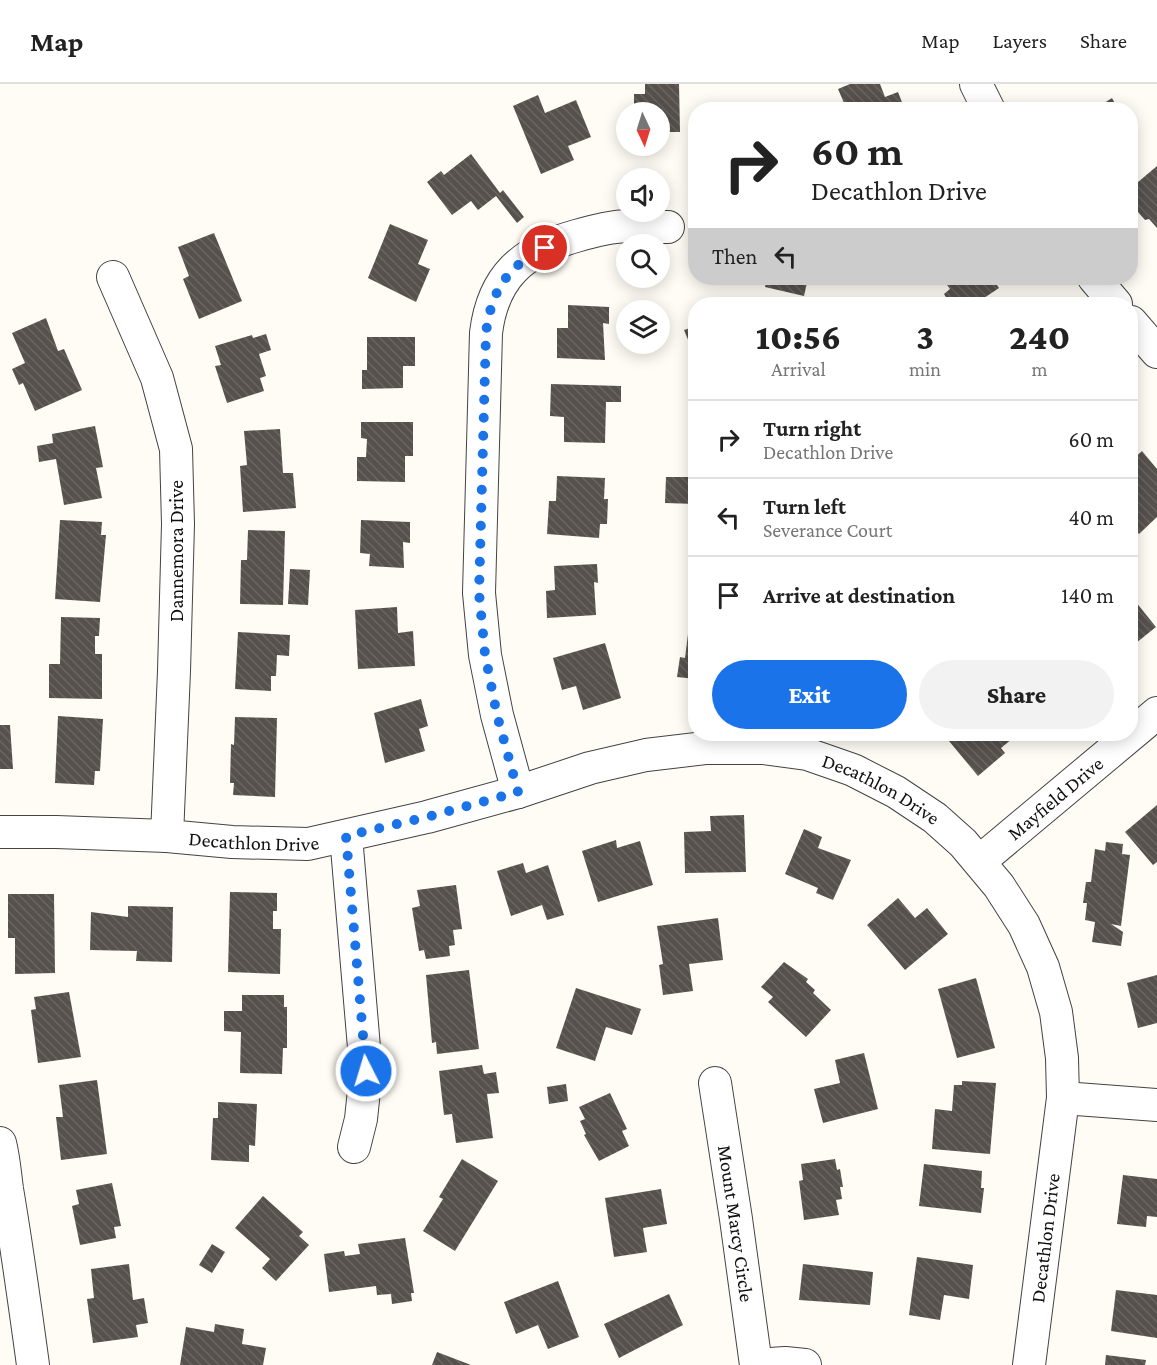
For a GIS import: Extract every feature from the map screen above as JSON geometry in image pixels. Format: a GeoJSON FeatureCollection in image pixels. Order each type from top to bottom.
{"type":"FeatureCollection","features":[{"type":"Feature","properties":{"kind":"street"},"geometry":{"type":"LineString","coordinates":[[976,84],[985,102]]}},
{"type":"Feature","properties":{"kind":"street"},"geometry":{"type":"LineString","coordinates":[[518,792],[497,715],[487,664],[479,593],[488,314],[497,291],[510,271],[528,256],[550,245],[598,230],[629,226],[668,227]]}},
{"type":"Feature","properties":{"kind":"street","name":"Dannemora Drive"},"geometry":{"type":"LineString","coordinates":[[113,277],[157,378],[176,449],[178,535],[167,836]]}},
{"type":"Feature","properties":{"kind":"street"},"geometry":{"type":"LineString","coordinates":[[1100,285],[1110,297]]}},
{"type":"Feature","properties":{"kind":"street"},"geometry":{"type":"LineString","coordinates":[[1138,330],[1157,352]]}},
{"type":"Feature","properties":{"kind":"street","name":"Mayfield Drive"},"geometry":{"type":"LineString","coordinates":[[1138,729],[1157,713]]}},
{"type":"Feature","properties":{"kind":"street","name":"Mayfield Drive"},"geometry":{"type":"LineString","coordinates":[[980,861],[1124,741]]}},
{"type":"Feature","properties":{"kind":"street","name":"Decathlon Drive"},"geometry":{"type":"LineString","coordinates":[[0,832],[56,832],[167,836],[232,842],[308,843],[427,817],[518,792],[590,768],[646,755],[705,748],[763,748],[786,742],[807,754],[853,770],[896,792],[935,818],[963,843],[999,886],[1024,925],[1043,968],[1056,1012],[1062,1058],[1063,1098],[1029,1365]]}},
{"type":"Feature","properties":{"kind":"street"},"geometry":{"type":"LineString","coordinates":[[346,836],[366,1071],[361,1119],[354,1147]]}},
{"type":"Feature","properties":{"kind":"street","name":"Mount Marcy Circle"},"geometry":{"type":"LineString","coordinates":[[715,1083],[756,1365]]}},
{"type":"Feature","properties":{"kind":"street"},"geometry":{"type":"LineString","coordinates":[[1063,1098],[1157,1105]]}},
{"type":"Feature","properties":{"kind":"street"},"geometry":{"type":"LineString","coordinates":[[0,1143],[15,1230],[33,1365]]}},
{"type":"Feature","properties":{"kind":"street"},"geometry":{"type":"LineString","coordinates":[[756,1365],[784,1363],[805,1365]]}},
{"type":"Feature","properties":{"kind":"building"},"geometry":{"type":"Polygon","coordinates":[[[645,84],[679,84],[680,132],[670,132],[670,102],[634,102],[634,94],[645,94],[645,84]]]}},
{"type":"Feature","properties":{"kind":"building"},"geometry":{"type":"Polygon","coordinates":[[[850,84],[880,84],[885,97],[898,92],[902,102],[844,102],[838,89],[850,84]]]}},
{"type":"Feature","properties":{"kind":"building"},"geometry":{"type":"Polygon","coordinates":[[[538,95],[545,113],[576,100],[591,137],[568,146],[574,160],[541,174],[513,106],[538,95]]]}},
{"type":"Feature","properties":{"kind":"building"},"geometry":{"type":"Polygon","coordinates":[[[471,154],[500,193],[503,190],[524,217],[517,223],[496,196],[478,210],[471,201],[452,215],[427,182],[441,171],[444,175],[471,154]]]}},
{"type":"Feature","properties":{"kind":"building"},"geometry":{"type":"Polygon","coordinates":[[[1157,166],[1157,228],[1138,212],[1138,182],[1157,166]]]}},
{"type":"Feature","properties":{"kind":"building"},"geometry":{"type":"Polygon","coordinates":[[[390,224],[428,240],[418,264],[430,269],[416,302],[368,278],[390,224]]]}},
{"type":"Feature","properties":{"kind":"building"},"geometry":{"type":"Polygon","coordinates":[[[214,233],[242,301],[199,319],[183,279],[189,276],[178,247],[214,233]]]}},
{"type":"Feature","properties":{"kind":"building"},"geometry":{"type":"Polygon","coordinates":[[[765,285],[806,285],[804,296],[765,287],[765,285]]]}},
{"type":"Feature","properties":{"kind":"building"},"geometry":{"type":"Polygon","coordinates":[[[947,285],[997,285],[999,288],[986,297],[946,297],[944,294],[950,289],[947,285]]]}},
{"type":"Feature","properties":{"kind":"building"},"geometry":{"type":"Polygon","coordinates":[[[568,305],[609,307],[609,324],[603,323],[605,360],[557,358],[557,328],[568,328],[568,305]]]}},
{"type":"Feature","properties":{"kind":"building"},"geometry":{"type":"Polygon","coordinates":[[[46,318],[58,351],[64,349],[82,390],[35,411],[23,383],[19,385],[12,369],[25,363],[12,333],[46,318]]]}},
{"type":"Feature","properties":{"kind":"building"},"geometry":{"type":"Polygon","coordinates":[[[266,334],[271,350],[259,354],[266,376],[260,378],[264,391],[227,403],[215,366],[221,365],[215,346],[252,335],[253,338],[266,334]]]}},
{"type":"Feature","properties":{"kind":"building"},"geometry":{"type":"Polygon","coordinates":[[[367,337],[415,337],[415,366],[403,366],[403,388],[362,389],[362,370],[367,370],[367,337]]]}},
{"type":"Feature","properties":{"kind":"building"},"geometry":{"type":"Polygon","coordinates":[[[551,384],[621,386],[621,402],[606,402],[605,443],[564,442],[564,417],[550,416],[551,384]]]}},
{"type":"Feature","properties":{"kind":"building"},"geometry":{"type":"Polygon","coordinates":[[[361,422],[413,422],[413,456],[405,456],[405,482],[357,481],[357,457],[366,457],[367,439],[361,438],[361,422]]]}},
{"type":"Feature","properties":{"kind":"building"},"geometry":{"type":"Polygon","coordinates":[[[95,426],[103,467],[96,468],[102,498],[64,505],[56,459],[39,462],[37,446],[53,443],[52,434],[95,426]]]}},
{"type":"Feature","properties":{"kind":"building"},"geometry":{"type":"Polygon","coordinates":[[[280,429],[283,473],[293,473],[296,508],[243,512],[240,466],[247,465],[244,431],[280,429]]]}},
{"type":"Feature","properties":{"kind":"building"},"geometry":{"type":"Polygon","coordinates":[[[1142,451],[1157,469],[1157,517],[1139,534],[1138,533],[1138,455],[1142,451]]]}},
{"type":"Feature","properties":{"kind":"building"},"geometry":{"type":"Polygon","coordinates":[[[557,476],[605,478],[604,499],[608,499],[607,524],[600,524],[599,538],[547,534],[549,501],[556,501],[557,476]]]}},
{"type":"Feature","properties":{"kind":"building"},"geometry":{"type":"Polygon","coordinates":[[[666,477],[688,477],[688,504],[665,503],[666,477]]]}},
{"type":"Feature","properties":{"kind":"building"},"geometry":{"type":"Polygon","coordinates":[[[60,520],[102,522],[101,535],[106,535],[100,602],[55,599],[60,520]]]}},
{"type":"Feature","properties":{"kind":"building"},"geometry":{"type":"Polygon","coordinates":[[[361,520],[410,522],[410,543],[403,542],[404,568],[369,566],[370,554],[360,553],[361,520]]]}},
{"type":"Feature","properties":{"kind":"building"},"geometry":{"type":"Polygon","coordinates":[[[248,530],[285,531],[283,605],[240,604],[241,560],[247,560],[248,530]]]}},
{"type":"Feature","properties":{"kind":"building"},"geometry":{"type":"Polygon","coordinates":[[[597,564],[598,583],[594,582],[596,615],[547,618],[546,591],[555,590],[554,566],[597,564]]]}},
{"type":"Feature","properties":{"kind":"building"},"geometry":{"type":"Polygon","coordinates":[[[290,569],[310,570],[308,605],[288,604],[290,569]]]}},
{"type":"Feature","properties":{"kind":"building"},"geometry":{"type":"Polygon","coordinates":[[[1138,605],[1156,627],[1138,641],[1138,605]]]}},
{"type":"Feature","properties":{"kind":"building"},"geometry":{"type":"Polygon","coordinates":[[[397,607],[398,633],[413,631],[415,666],[358,669],[355,610],[397,607]]]}},
{"type":"Feature","properties":{"kind":"building"},"geometry":{"type":"Polygon","coordinates":[[[61,617],[100,618],[99,636],[95,636],[95,654],[102,654],[102,699],[49,698],[49,664],[60,664],[61,617]]]}},
{"type":"Feature","properties":{"kind":"building"},"geometry":{"type":"Polygon","coordinates":[[[238,632],[290,635],[289,656],[277,655],[276,676],[271,676],[271,691],[235,689],[238,632]]]}},
{"type":"Feature","properties":{"kind":"building"},"geometry":{"type":"Polygon","coordinates":[[[688,634],[688,678],[677,677],[680,657],[685,658],[688,634]]]}},
{"type":"Feature","properties":{"kind":"building"},"geometry":{"type":"Polygon","coordinates":[[[605,643],[621,698],[583,710],[576,686],[562,690],[553,658],[605,643]]]}},
{"type":"Feature","properties":{"kind":"building"},"geometry":{"type":"Polygon","coordinates":[[[421,699],[428,726],[419,729],[425,751],[385,763],[374,713],[421,699]]]}},
{"type":"Feature","properties":{"kind":"building"},"geometry":{"type":"Polygon","coordinates":[[[58,716],[103,719],[100,771],[95,771],[94,785],[55,783],[58,716]]]}},
{"type":"Feature","properties":{"kind":"building"},"geometry":{"type":"Polygon","coordinates":[[[235,717],[277,718],[275,797],[233,795],[234,783],[230,783],[231,744],[234,745],[235,717]]]}},
{"type":"Feature","properties":{"kind":"building"},"geometry":{"type":"Polygon","coordinates":[[[0,725],[10,725],[13,769],[0,769],[0,725]]]}},
{"type":"Feature","properties":{"kind":"building"},"geometry":{"type":"Polygon","coordinates":[[[949,741],[1010,741],[1001,748],[1005,753],[978,776],[949,741]]]}},
{"type":"Feature","properties":{"kind":"building"},"geometry":{"type":"Polygon","coordinates":[[[1157,805],[1157,862],[1153,865],[1125,832],[1157,805]]]}},
{"type":"Feature","properties":{"kind":"building"},"geometry":{"type":"Polygon","coordinates":[[[744,815],[746,872],[685,873],[684,832],[711,831],[710,816],[744,815]]]}},
{"type":"Feature","properties":{"kind":"building"},"geometry":{"type":"Polygon","coordinates":[[[804,829],[822,837],[818,848],[851,860],[833,900],[816,893],[818,888],[785,874],[804,829]]]}},
{"type":"Feature","properties":{"kind":"building"},"geometry":{"type":"Polygon","coordinates":[[[616,840],[617,848],[640,841],[653,885],[598,902],[582,851],[616,840]]]}},
{"type":"Feature","properties":{"kind":"building"},"geometry":{"type":"Polygon","coordinates":[[[1106,842],[1123,844],[1122,854],[1130,855],[1121,926],[1111,924],[1123,932],[1121,946],[1092,942],[1095,922],[1085,920],[1087,903],[1083,903],[1086,882],[1091,882],[1095,849],[1105,851],[1106,842]]]}},
{"type":"Feature","properties":{"kind":"building"},"geometry":{"type":"Polygon","coordinates":[[[523,863],[526,873],[548,865],[564,915],[547,920],[542,905],[511,916],[497,871],[523,863]]]}},
{"type":"Feature","properties":{"kind":"building"},"geometry":{"type":"Polygon","coordinates":[[[456,885],[462,929],[453,930],[455,945],[449,946],[450,956],[426,959],[424,950],[419,951],[412,908],[420,906],[417,890],[456,885]]]}},
{"type":"Feature","properties":{"kind":"building"},"geometry":{"type":"Polygon","coordinates":[[[230,892],[277,893],[277,911],[273,911],[273,929],[281,929],[280,974],[228,972],[230,892]]]}},
{"type":"Feature","properties":{"kind":"building"},"geometry":{"type":"Polygon","coordinates":[[[8,894],[54,894],[55,973],[15,974],[15,938],[8,938],[8,894]]]}},
{"type":"Feature","properties":{"kind":"building"},"geometry":{"type":"Polygon","coordinates":[[[898,898],[915,918],[927,908],[948,934],[905,970],[867,925],[898,898]]]}},
{"type":"Feature","properties":{"kind":"building"},"geometry":{"type":"Polygon","coordinates":[[[128,906],[173,907],[172,962],[136,961],[137,951],[90,950],[91,912],[128,917],[128,906]]]}},
{"type":"Feature","properties":{"kind":"building"},"geometry":{"type":"Polygon","coordinates":[[[718,918],[723,960],[689,964],[693,991],[663,995],[659,965],[663,964],[657,926],[718,918]]]}},
{"type":"Feature","properties":{"kind":"building"},"geometry":{"type":"Polygon","coordinates":[[[784,962],[808,979],[806,982],[815,990],[813,993],[831,1010],[806,1037],[768,1002],[773,997],[761,987],[784,962]]]}},
{"type":"Feature","properties":{"kind":"building"},"geometry":{"type":"Polygon","coordinates":[[[469,970],[479,1049],[437,1054],[436,1042],[432,1043],[426,975],[469,970]]]}},
{"type":"Feature","properties":{"kind":"building"},"geometry":{"type":"Polygon","coordinates":[[[1157,975],[1157,1023],[1138,1028],[1127,983],[1157,975]]]}},
{"type":"Feature","properties":{"kind":"building"},"geometry":{"type":"Polygon","coordinates":[[[976,978],[995,1048],[957,1058],[938,989],[976,978]]]}},
{"type":"Feature","properties":{"kind":"building"},"geometry":{"type":"Polygon","coordinates":[[[576,988],[641,1009],[632,1035],[606,1027],[595,1061],[556,1048],[576,988]]]}},
{"type":"Feature","properties":{"kind":"building"},"geometry":{"type":"Polygon","coordinates":[[[69,992],[81,1057],[38,1063],[31,1010],[36,1009],[34,997],[69,992]]]}},
{"type":"Feature","properties":{"kind":"building"},"geometry":{"type":"Polygon","coordinates":[[[242,995],[284,995],[284,1007],[287,1007],[287,1048],[283,1048],[282,1074],[240,1073],[241,1032],[224,1031],[224,1011],[242,1011],[242,995]]]}},
{"type":"Feature","properties":{"kind":"building"},"geometry":{"type":"Polygon","coordinates":[[[864,1053],[878,1109],[823,1123],[814,1089],[840,1083],[835,1060],[864,1053]]]}},
{"type":"Feature","properties":{"kind":"building"},"geometry":{"type":"Polygon","coordinates":[[[482,1065],[484,1074],[496,1072],[499,1093],[487,1094],[493,1138],[456,1143],[452,1114],[444,1115],[439,1071],[482,1065]]]}},
{"type":"Feature","properties":{"kind":"building"},"geometry":{"type":"Polygon","coordinates":[[[97,1080],[107,1154],[61,1160],[56,1117],[63,1117],[59,1085],[97,1080]]]}},
{"type":"Feature","properties":{"kind":"building"},"geometry":{"type":"Polygon","coordinates":[[[962,1081],[996,1083],[990,1154],[932,1149],[935,1109],[952,1111],[954,1085],[962,1085],[962,1081]]]}},
{"type":"Feature","properties":{"kind":"building"},"geometry":{"type":"Polygon","coordinates":[[[566,1084],[568,1101],[549,1104],[547,1087],[566,1084]]]}},
{"type":"Feature","properties":{"kind":"building"},"geometry":{"type":"Polygon","coordinates":[[[610,1093],[627,1129],[622,1131],[629,1146],[599,1161],[584,1135],[586,1134],[580,1121],[585,1119],[579,1107],[610,1093]]]}},
{"type":"Feature","properties":{"kind":"building"},"geometry":{"type":"Polygon","coordinates":[[[218,1102],[257,1104],[255,1146],[249,1145],[249,1162],[211,1160],[213,1118],[218,1118],[218,1102]]]}},
{"type":"Feature","properties":{"kind":"building"},"geometry":{"type":"Polygon","coordinates":[[[462,1159],[498,1181],[455,1251],[423,1231],[443,1199],[439,1197],[462,1159]]]}},
{"type":"Feature","properties":{"kind":"building"},"geometry":{"type":"Polygon","coordinates":[[[835,1159],[837,1170],[840,1169],[843,1187],[840,1187],[842,1199],[836,1200],[839,1215],[804,1220],[799,1181],[803,1180],[801,1164],[835,1159]]]}},
{"type":"Feature","properties":{"kind":"building"},"geometry":{"type":"Polygon","coordinates":[[[924,1164],[982,1171],[981,1188],[984,1188],[981,1213],[919,1206],[924,1164]]]}},
{"type":"Feature","properties":{"kind":"building"},"geometry":{"type":"Polygon","coordinates":[[[1123,1175],[1157,1179],[1157,1217],[1147,1216],[1146,1227],[1117,1224],[1123,1175]]]}},
{"type":"Feature","properties":{"kind":"building"},"geometry":{"type":"Polygon","coordinates":[[[112,1183],[121,1226],[114,1227],[116,1238],[80,1245],[72,1206],[79,1204],[76,1190],[112,1183]]]}},
{"type":"Feature","properties":{"kind":"building"},"geometry":{"type":"Polygon","coordinates":[[[661,1189],[667,1224],[643,1228],[647,1252],[614,1257],[605,1198],[661,1189]]]}},
{"type":"Feature","properties":{"kind":"building"},"geometry":{"type":"Polygon","coordinates":[[[263,1196],[303,1232],[299,1236],[309,1245],[276,1281],[262,1268],[270,1259],[235,1228],[263,1196]]]}},
{"type":"Feature","properties":{"kind":"building"},"geometry":{"type":"Polygon","coordinates":[[[405,1238],[414,1293],[411,1293],[412,1301],[392,1304],[391,1294],[377,1295],[376,1286],[329,1292],[324,1254],[344,1251],[345,1256],[360,1254],[358,1244],[405,1238]]]}},
{"type":"Feature","properties":{"kind":"building"},"geometry":{"type":"Polygon","coordinates":[[[212,1244],[225,1252],[212,1273],[199,1265],[212,1244]]]}},
{"type":"Feature","properties":{"kind":"building"},"geometry":{"type":"Polygon","coordinates":[[[917,1257],[973,1265],[969,1299],[944,1295],[940,1320],[909,1315],[917,1257]]]}},
{"type":"Feature","properties":{"kind":"building"},"geometry":{"type":"Polygon","coordinates":[[[129,1264],[133,1300],[144,1298],[148,1323],[136,1325],[138,1337],[93,1343],[87,1299],[94,1298],[91,1269],[129,1264]]]}},
{"type":"Feature","properties":{"kind":"building"},"geometry":{"type":"Polygon","coordinates":[[[803,1264],[873,1272],[870,1305],[799,1300],[803,1264]]]}},
{"type":"Feature","properties":{"kind":"building"},"geometry":{"type":"Polygon","coordinates":[[[558,1281],[579,1337],[548,1349],[538,1325],[516,1334],[504,1302],[558,1281]]]}},
{"type":"Feature","properties":{"kind":"building"},"geometry":{"type":"Polygon","coordinates":[[[1116,1290],[1157,1295],[1157,1338],[1111,1331],[1116,1290]]]}},
{"type":"Feature","properties":{"kind":"building"},"geometry":{"type":"Polygon","coordinates":[[[669,1294],[683,1325],[619,1358],[604,1324],[669,1294]]]}},
{"type":"Feature","properties":{"kind":"building"},"geometry":{"type":"Polygon","coordinates":[[[215,1324],[244,1329],[242,1344],[266,1348],[263,1365],[180,1365],[186,1327],[214,1332],[215,1324]]]}},
{"type":"Feature","properties":{"kind":"building"},"geometry":{"type":"Polygon","coordinates":[[[437,1352],[471,1365],[432,1365],[437,1352]]]}},
{"type":"Feature","properties":{"kind":"building"},"geometry":{"type":"Polygon","coordinates":[[[1106,1355],[1146,1360],[1145,1365],[1105,1365],[1106,1355]]]}},
{"type":"Feature","properties":{"kind":"route"},"geometry":{"type":"LineString","coordinates":[[366,1071],[346,836],[518,792],[497,715],[485,654],[479,593],[486,333],[488,314],[497,291],[510,271],[528,256],[545,248]]}}]}
